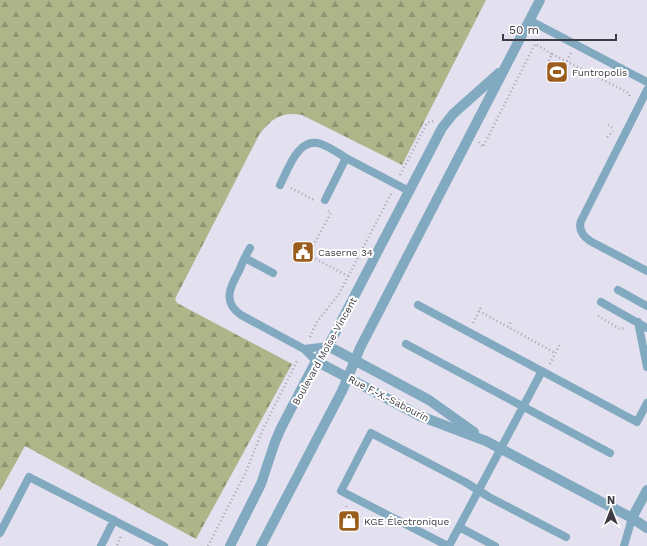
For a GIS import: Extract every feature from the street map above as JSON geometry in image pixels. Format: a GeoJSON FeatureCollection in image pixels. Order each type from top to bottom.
{"type":"FeatureCollection","features":[{"type":"Feature","properties":{"kind":"street","name":"Boulevard Moïse-Vincent"},"geometry":{"type":"LineString","coordinates":[[261,546],[348,377],[360,348],[540,0]]}},
{"type":"Feature","properties":{"kind":"street","name":"Boulevard Moïse-Vincent"},"geometry":{"type":"LineString","coordinates":[[230,546],[261,484],[281,428],[316,360],[328,346],[446,122],[503,70]]}},
{"type":"Feature","properties":{"kind":"street","name":"Rue F.-X.-Sabourin"},"geometry":{"type":"LineString","coordinates":[[328,346],[429,400],[486,441]]}},
{"type":"Feature","properties":{"kind":"street","name":"Rue F.-X.-Sabourin"},"geometry":{"type":"LineString","coordinates":[[316,360],[420,416],[501,448],[632,518],[647,528]]}},
{"type":"Feature","properties":{"kind":"street"},"geometry":{"type":"LineString","coordinates":[[632,518],[647,490]]}},
{"type":"Feature","properties":{"kind":"lane"},"geometry":{"type":"LineString","coordinates":[[530,20],[647,82]]}},
{"type":"Feature","properties":{"kind":"lane"},"geometry":{"type":"LineString","coordinates":[[647,90],[581,221],[580,227],[580,230],[590,241],[647,271]]}},
{"type":"Feature","properties":{"kind":"lane"},"geometry":{"type":"LineString","coordinates":[[280,185],[298,151],[309,143],[320,144],[409,191]]}},
{"type":"Feature","properties":{"kind":"lane"},"geometry":{"type":"LineString","coordinates":[[325,200],[346,158]]}},
{"type":"Feature","properties":{"kind":"lane"},"geometry":{"type":"LineString","coordinates":[[250,248],[230,289],[229,298],[232,306],[237,313],[304,349],[316,360]]}},
{"type":"Feature","properties":{"kind":"lane"},"geometry":{"type":"LineString","coordinates":[[245,258],[273,273]]}},
{"type":"Feature","properties":{"kind":"lane"},"geometry":{"type":"LineString","coordinates":[[618,290],[647,306]]}},
{"type":"Feature","properties":{"kind":"lane"},"geometry":{"type":"LineString","coordinates":[[601,302],[647,328]]}},
{"type":"Feature","properties":{"kind":"lane"},"geometry":{"type":"LineString","coordinates":[[418,305],[637,422],[647,403]]}},
{"type":"Feature","properties":{"kind":"lane"},"geometry":{"type":"LineString","coordinates":[[638,322],[647,367]]}},
{"type":"Feature","properties":{"kind":"lane"},"geometry":{"type":"LineString","coordinates":[[406,344],[610,453]]}},
{"type":"Feature","properties":{"kind":"lane"},"geometry":{"type":"LineString","coordinates":[[304,349],[328,346]]}},
{"type":"Feature","properties":{"kind":"lane"},"geometry":{"type":"LineString","coordinates":[[542,371],[478,490],[459,527],[448,546],[341,491],[371,433],[478,490],[489,497],[566,537]]}},
{"type":"Feature","properties":{"kind":"lane"},"geometry":{"type":"LineString","coordinates":[[0,533],[29,477],[164,546]]}},
{"type":"Feature","properties":{"kind":"lane"},"geometry":{"type":"LineString","coordinates":[[624,546],[632,518]]}},
{"type":"Feature","properties":{"kind":"lane"},"geometry":{"type":"LineString","coordinates":[[101,546],[114,520]]}},
{"type":"Feature","properties":{"kind":"lane"},"geometry":{"type":"LineString","coordinates":[[459,527],[495,546]]}},
{"type":"Feature","properties":{"kind":"path"},"geometry":{"type":"LineString","coordinates":[[483,147],[535,44],[627,92],[630,96],[628,103]]}},
{"type":"Feature","properties":{"kind":"path"},"geometry":{"type":"LineString","coordinates":[[551,64],[548,62],[552,54]]}},
{"type":"Feature","properties":{"kind":"path"},"geometry":{"type":"LineString","coordinates":[[404,168],[427,123]]}},
{"type":"Feature","properties":{"kind":"path"},"geometry":{"type":"LineString","coordinates":[[607,137],[616,128],[608,125]]}},
{"type":"Feature","properties":{"kind":"path"},"geometry":{"type":"LineString","coordinates":[[300,193],[314,200],[313,204]]}},
{"type":"Feature","properties":{"kind":"path","name":"Boulevard Moïse-Vincent"},"geometry":{"type":"LineString","coordinates":[[312,334],[316,323],[339,294],[389,198]]}},
{"type":"Feature","properties":{"kind":"path"},"geometry":{"type":"LineString","coordinates":[[326,210],[331,213],[308,255],[348,276]]}},
{"type":"Feature","properties":{"kind":"path"},"geometry":{"type":"LineString","coordinates":[[472,325],[482,305]]}},
{"type":"Feature","properties":{"kind":"path"},"geometry":{"type":"LineString","coordinates":[[479,311],[556,353]]}},
{"type":"Feature","properties":{"kind":"path"},"geometry":{"type":"LineString","coordinates":[[598,316],[620,329]]}},
{"type":"Feature","properties":{"kind":"path"},"geometry":{"type":"LineString","coordinates":[[508,327],[512,320]]}},
{"type":"Feature","properties":{"kind":"path"},"geometry":{"type":"LineString","coordinates":[[549,366],[560,344]]}},
{"type":"Feature","properties":{"kind":"path","name":"Boulevard Moïse-Vincent"},"geometry":{"type":"LineString","coordinates":[[208,546],[245,474],[263,429],[295,366]]}},
{"type":"Feature","properties":{"kind":"path"},"geometry":{"type":"LineString","coordinates":[[116,546],[120,546]]}},
{"type":"Feature","properties":{"kind":"green space"},"geometry":{"type":"Polygon","coordinates":[[[0,0],[486,0],[402,165],[302,115],[282,115],[272,121],[259,135],[175,299],[177,303],[292,364],[196,539],[25,446],[0,491],[0,0]]]}},
{"type":"Feature","properties":{"kind":"place","name":"Funtropolis"},"geometry":{"type":"Point","coordinates":[557,72]}},
{"type":"Feature","properties":{"kind":"place","name":"Caserne 34"},"geometry":{"type":"Point","coordinates":[303,252]}},
{"type":"Feature","properties":{"kind":"place","name":"KGE Électronique"},"geometry":{"type":"Point","coordinates":[349,521]}}]}
